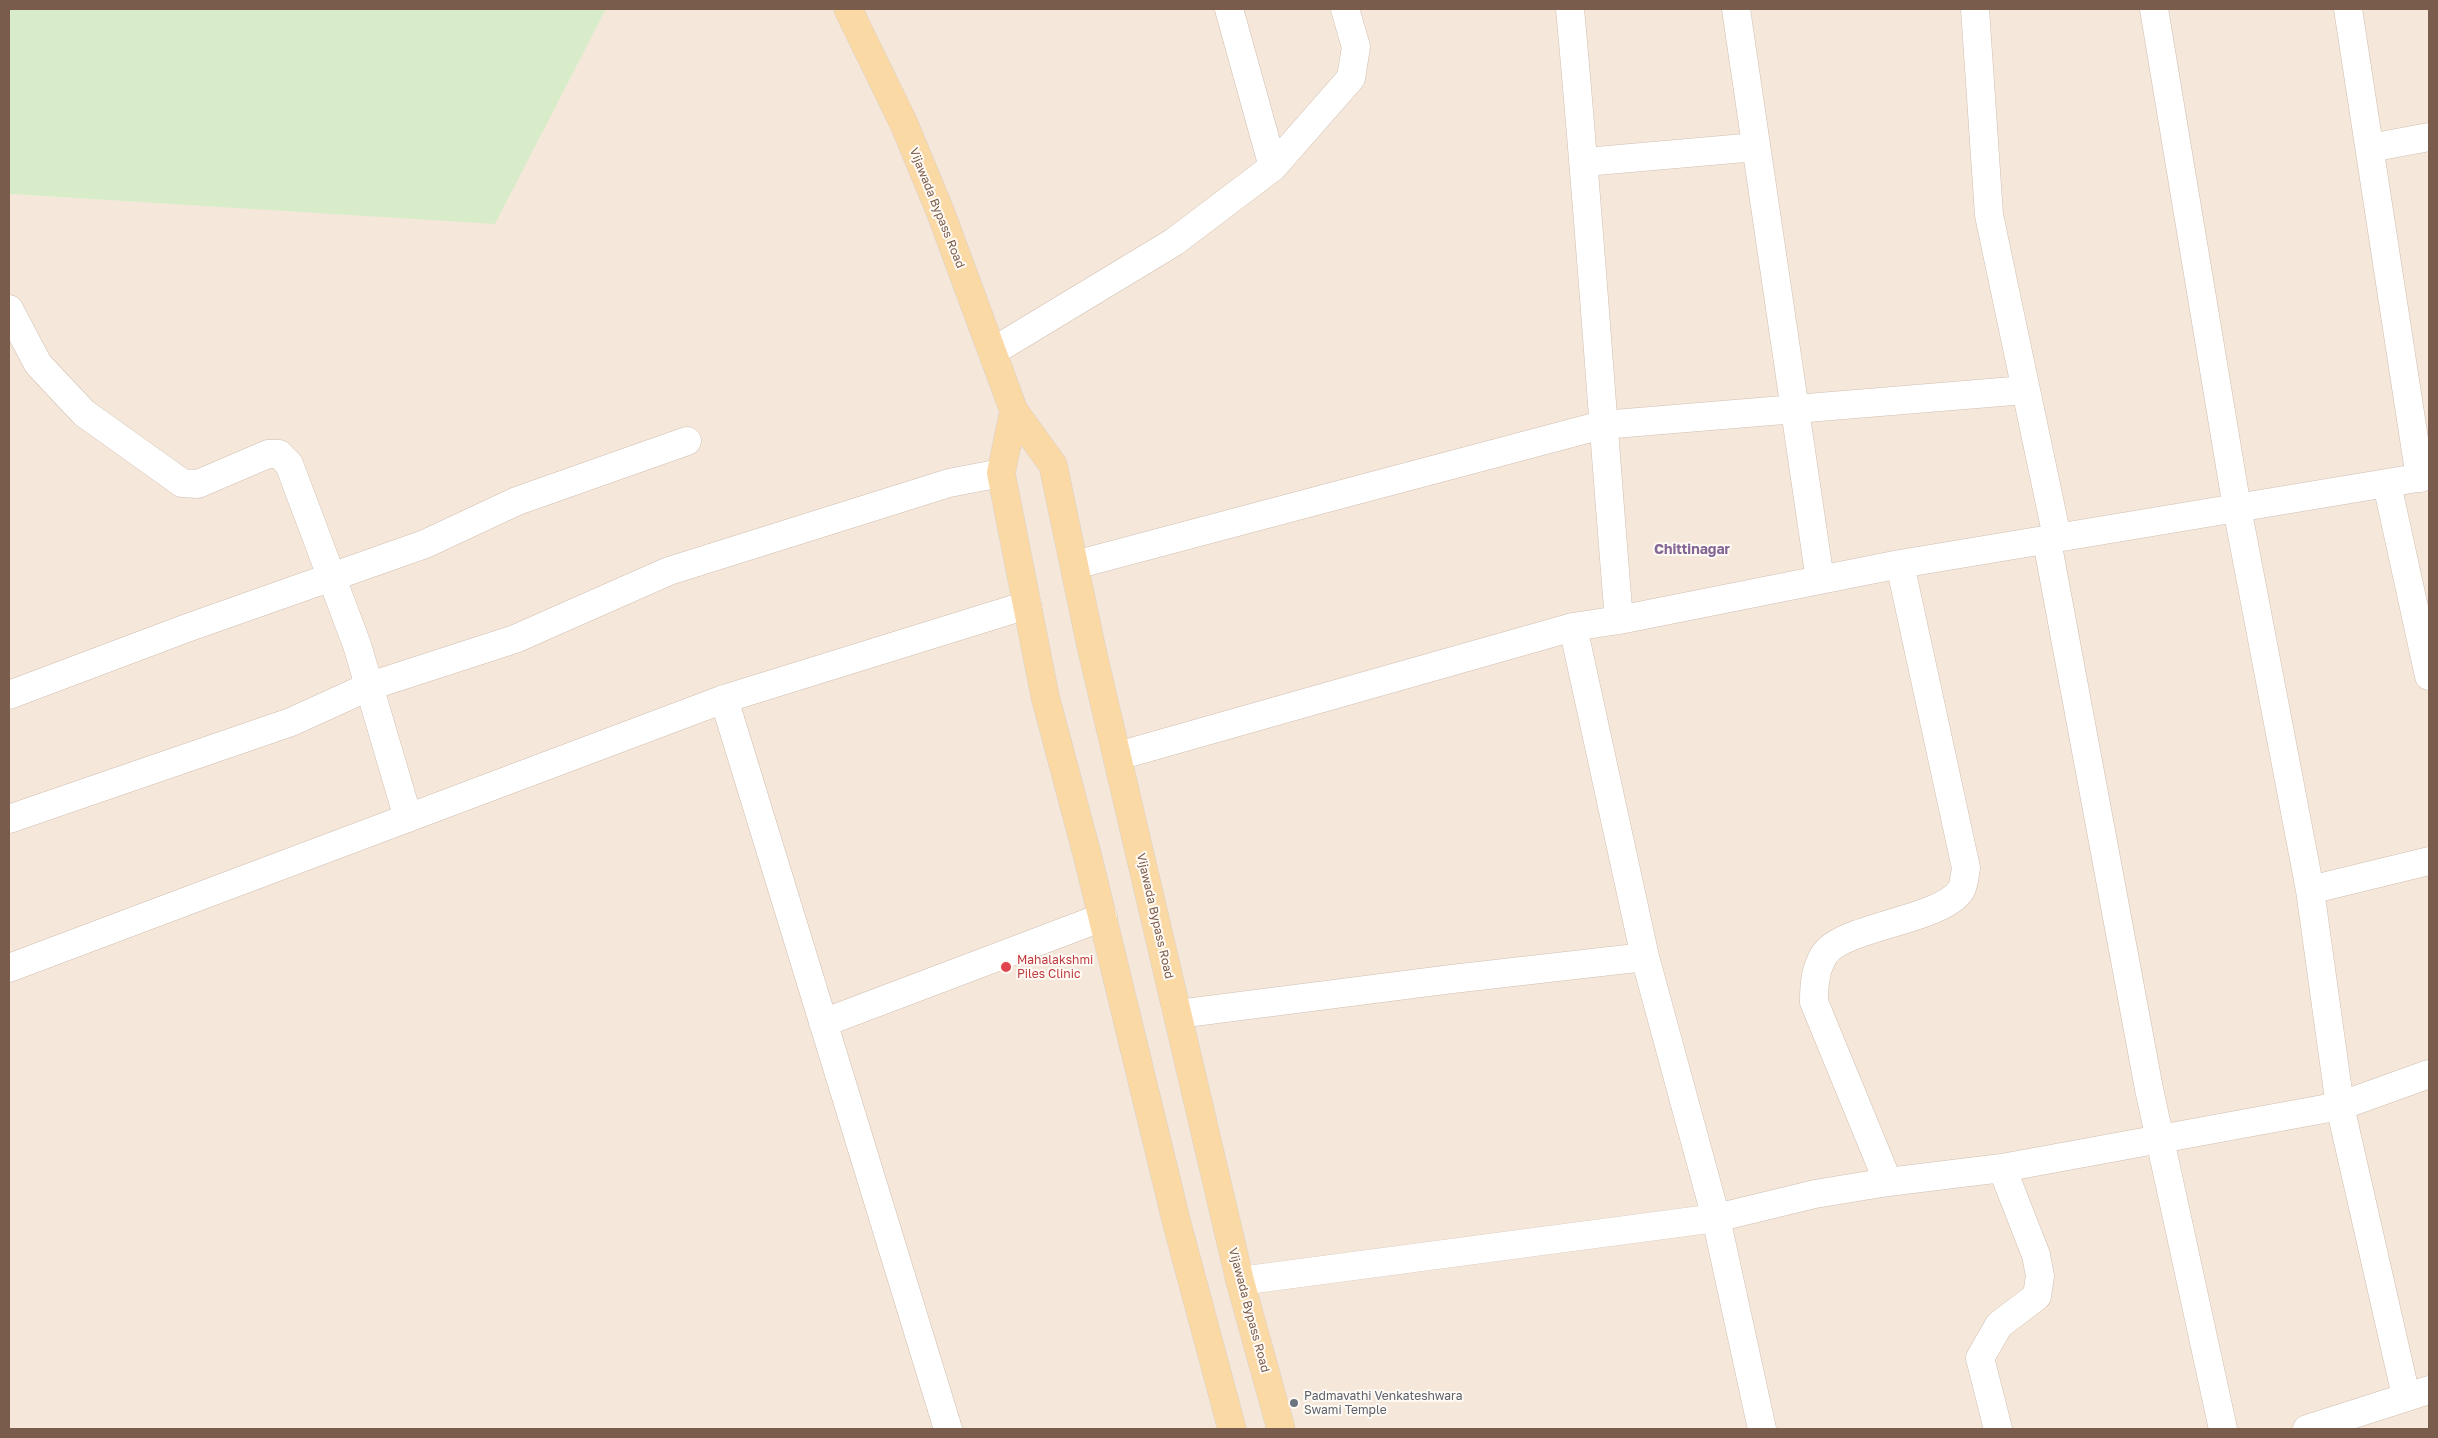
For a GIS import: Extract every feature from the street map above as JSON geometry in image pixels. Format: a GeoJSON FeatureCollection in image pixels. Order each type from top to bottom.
{"type":"FeatureCollection","features":[{"type":"Feature","properties":{"kind":"main road","name":"Vijawada Bypass Road"},"geometry":{"type":"LineString","coordinates":[[848,9],[904,124],[940,211],[1014,412],[1053,465],[1091,646],[1240,1281],[1281,1429]]}},
{"type":"Feature","properties":{"kind":"main road"},"geometry":{"type":"LineString","coordinates":[[1014,412],[1001,473],[1044,696],[1103,917],[1177,1224],[1232,1429]]}},
{"type":"Feature","properties":{"kind":"street"},"geometry":{"type":"LineString","coordinates":[[1229,9],[1273,167]]}},
{"type":"Feature","properties":{"kind":"street"},"geometry":{"type":"LineString","coordinates":[[992,352],[1174,242],[1273,167],[1351,78],[1356,47],[1345,9]]}},
{"type":"Feature","properties":{"kind":"street"},"geometry":{"type":"LineString","coordinates":[[1570,9],[1585,162],[1602,425],[1619,620]]}},
{"type":"Feature","properties":{"kind":"street"},"geometry":{"type":"LineString","coordinates":[[1736,9],[1820,580]]}},
{"type":"Feature","properties":{"kind":"street"},"geometry":{"type":"LineString","coordinates":[[1975,9],[1988,215],[2025,390],[2149,1089],[2223,1429]]}},
{"type":"Feature","properties":{"kind":"street"},"geometry":{"type":"LineString","coordinates":[[2154,9],[2237,508],[2310,890],[2340,1106],[2418,1393],[2308,1429]]}},
{"type":"Feature","properties":{"kind":"street"},"geometry":{"type":"LineString","coordinates":[[1118,756],[1573,627],[1619,620],[1900,564],[2425,477],[2348,9]]}},
{"type":"Feature","properties":{"kind":"street"},"geometry":{"type":"LineString","coordinates":[[2370,148],[2429,137]]}},
{"type":"Feature","properties":{"kind":"street"},"geometry":{"type":"LineString","coordinates":[[1585,162],[1756,147]]}},
{"type":"Feature","properties":{"kind":"street"},"geometry":{"type":"LineString","coordinates":[[9,310],[38,364],[84,414],[182,483],[198,484],[268,454],[279,454],[288,464],[370,686],[408,818]]}},
{"type":"Feature","properties":{"kind":"street"},"geometry":{"type":"LineString","coordinates":[[1075,565],[1602,425],[2025,390]]}},
{"type":"Feature","properties":{"kind":"street"},"geometry":{"type":"LineString","coordinates":[[9,695],[187,628],[424,544],[517,501],[687,441]]}},
{"type":"Feature","properties":{"kind":"street"},"geometry":{"type":"LineString","coordinates":[[9,819],[291,722],[370,686],[515,639],[669,571],[949,483],[1001,473]]}},
{"type":"Feature","properties":{"kind":"street"},"geometry":{"type":"LineString","coordinates":[[2387,484],[2429,676]]}},
{"type":"Feature","properties":{"kind":"street"},"geometry":{"type":"LineString","coordinates":[[1888,1182],[1814,1002],[1815,974],[1825,952],[1841,941],[1948,903],[1962,889],[1966,868],[1900,564]]}},
{"type":"Feature","properties":{"kind":"street"},"geometry":{"type":"LineString","coordinates":[[9,968],[724,699],[1027,605]]}},
{"type":"Feature","properties":{"kind":"street"},"geometry":{"type":"LineString","coordinates":[[1573,627],[1645,957],[1716,1218],[1762,1429]]}},
{"type":"Feature","properties":{"kind":"street"},"geometry":{"type":"LineString","coordinates":[[724,699],[948,1429]]}},
{"type":"Feature","properties":{"kind":"street"},"geometry":{"type":"LineString","coordinates":[[2310,890],[2429,861]]}},
{"type":"Feature","properties":{"kind":"street"},"geometry":{"type":"LineString","coordinates":[[823,1023],[1103,917]]}},
{"type":"Feature","properties":{"kind":"street"},"geometry":{"type":"LineString","coordinates":[[1178,1014],[1452,979],[1645,957]]}},
{"type":"Feature","properties":{"kind":"street"},"geometry":{"type":"LineString","coordinates":[[1240,1281],[1716,1218],[1815,1194],[1888,1182],[2002,1168],[2160,1137],[2340,1106],[2429,1074]]}},
{"type":"Feature","properties":{"kind":"street"},"geometry":{"type":"LineString","coordinates":[[1998,1429],[1980,1358],[1999,1325],[2036,1296],[2040,1276],[2036,1254],[2002,1168]]}},
{"type":"Feature","properties":{"kind":"shaded area"},"geometry":{"type":"Polygon","coordinates":[[[606,9],[2429,9],[2429,1429],[9,1429],[9,194],[494,223],[606,9]]]}},
{"type":"Feature","properties":{"kind":"green space"},"geometry":{"type":"Polygon","coordinates":[[[9,9],[606,9],[495,224],[9,194],[9,9]]]}},
{"type":"Feature","properties":{"kind":"place","name":"Mahalakshmi Piles Clinic"},"geometry":{"type":"Point","coordinates":[1006,967]}},
{"type":"Feature","properties":{"kind":"place","name":"Padmavathi Venkateshwara Swami Temple"},"geometry":{"type":"Point","coordinates":[1294,1403]}},
{"type":"Feature","properties":{"kind":"district","name":"Chittinagar"},"geometry":{"type":"Point","coordinates":[1692,550]}}]}
